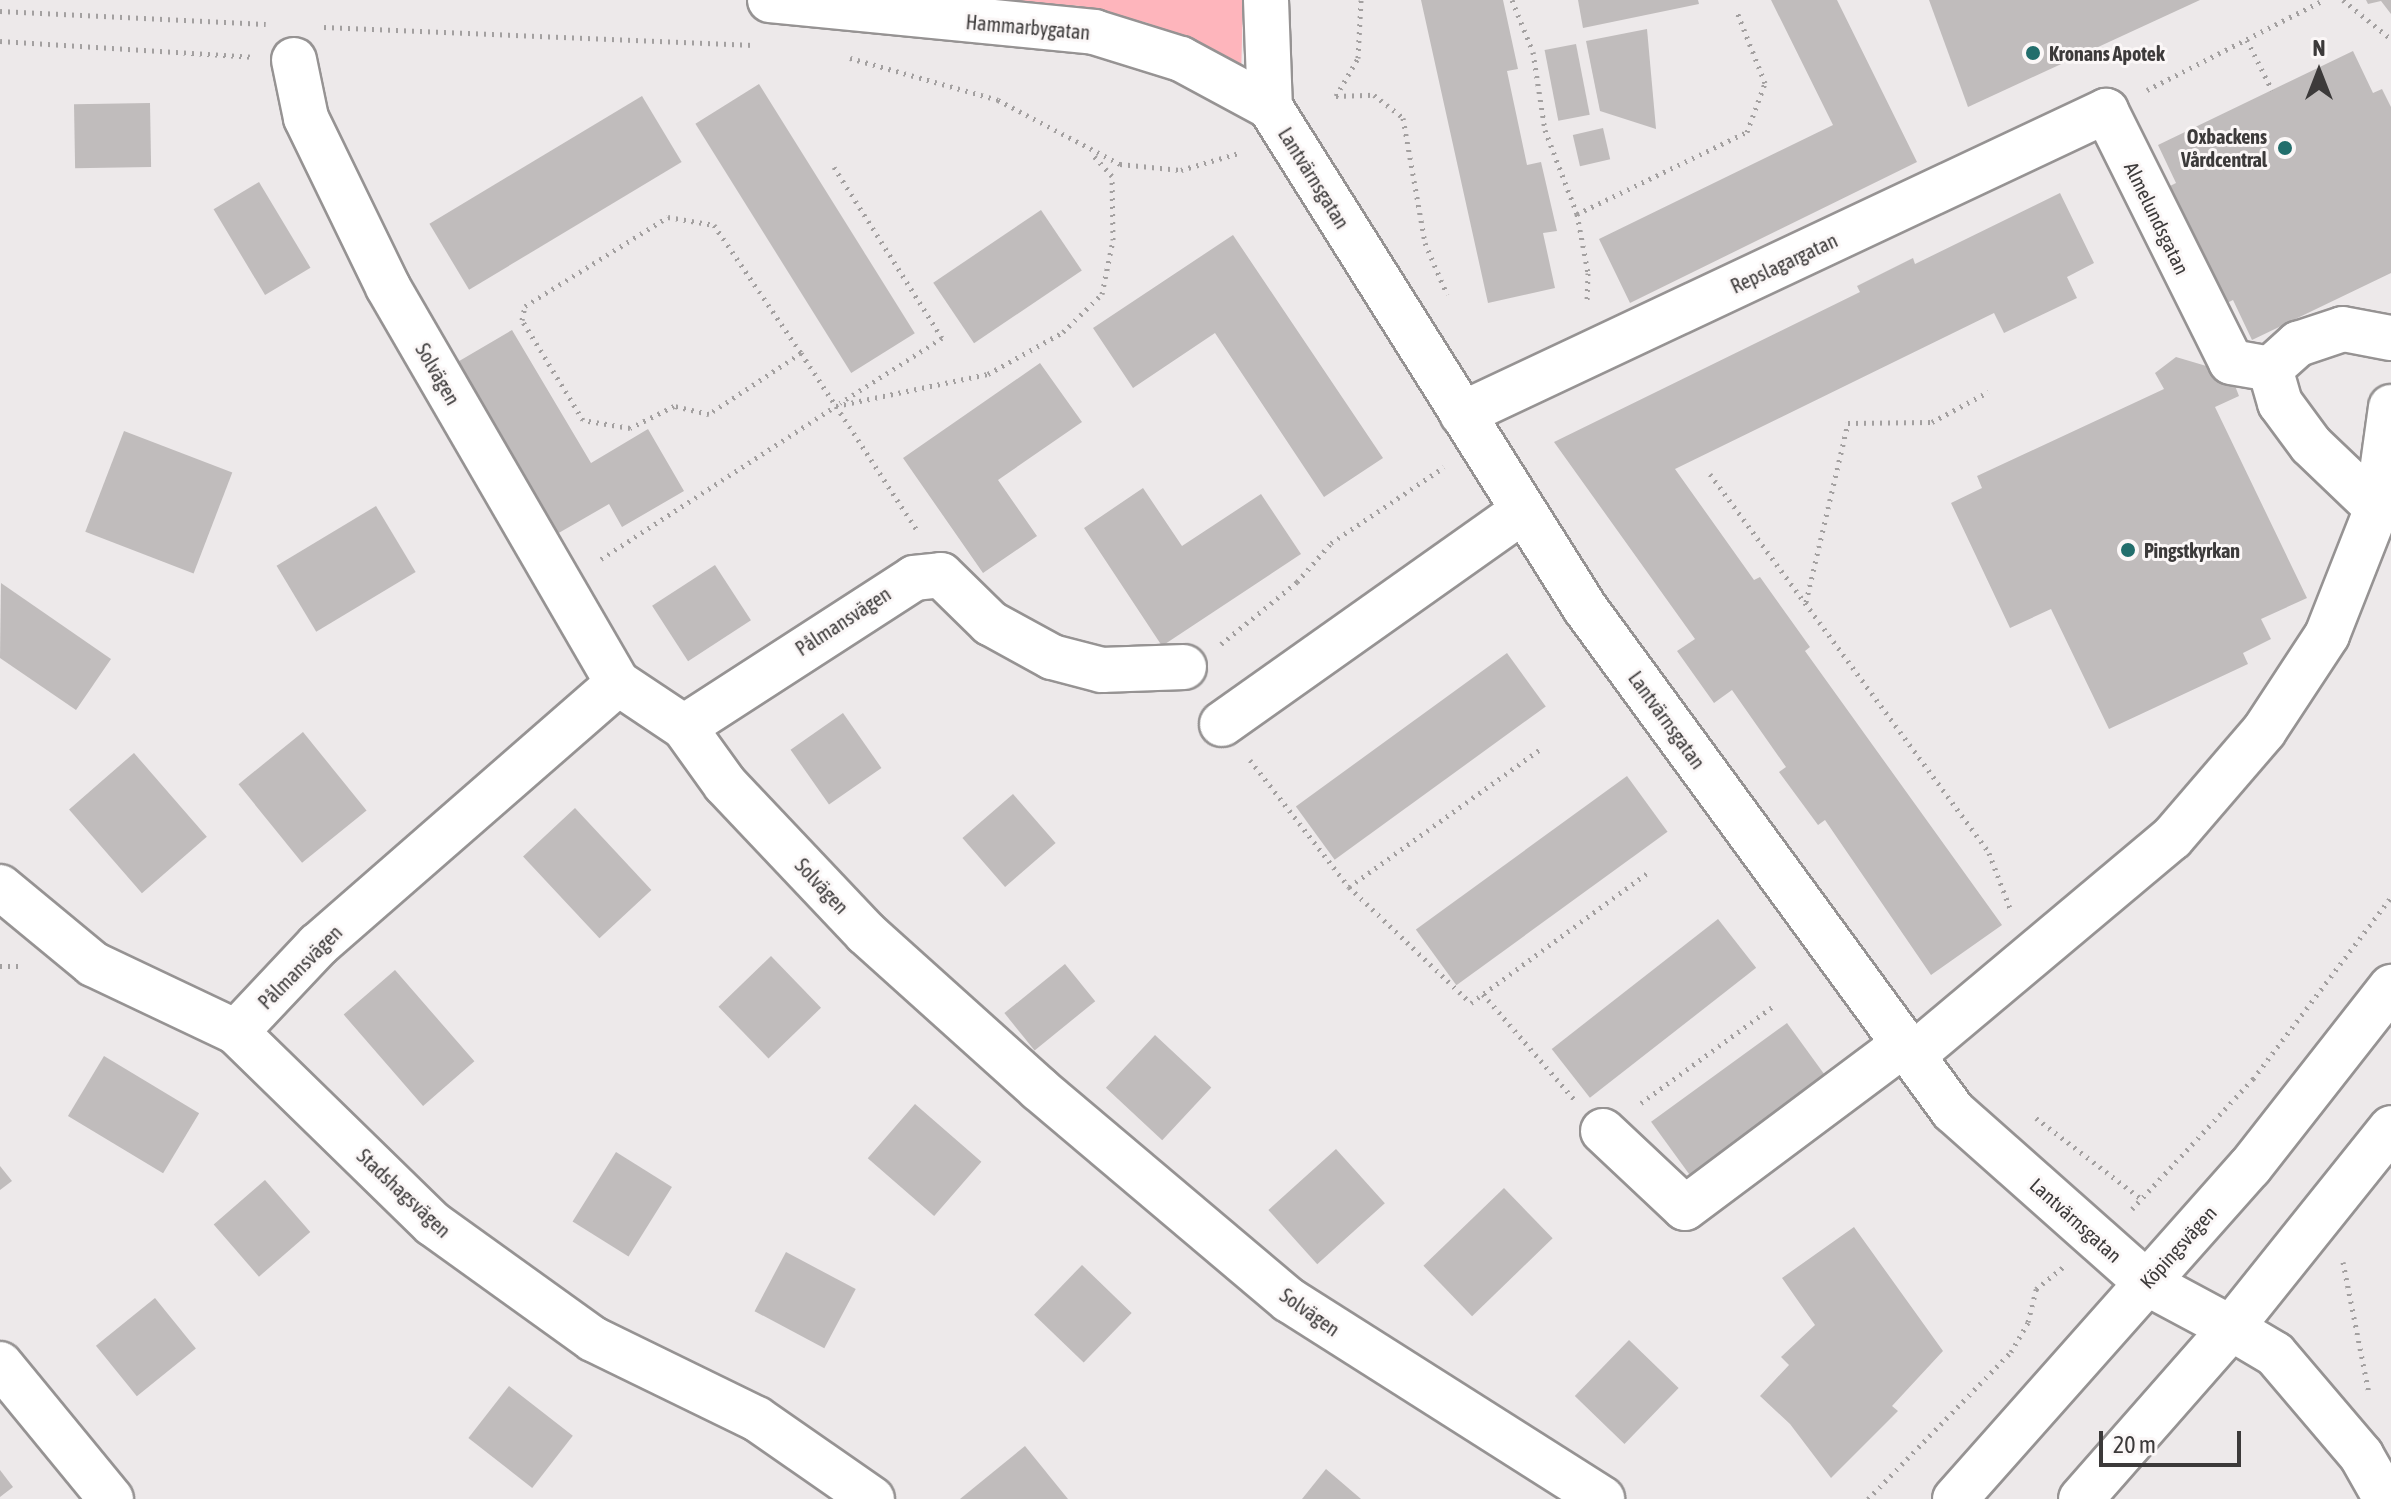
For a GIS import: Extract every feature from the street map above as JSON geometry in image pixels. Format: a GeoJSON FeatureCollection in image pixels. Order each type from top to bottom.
{"type":"FeatureCollection","features":[{"type":"Feature","properties":{"kind":"street","name":"Hammarbygatan"},"geometry":{"type":"LineString","coordinates":[[770,0],[1094,32],[1181,59],[1270,107]]}},
{"type":"Feature","properties":{"kind":"street","name":"Lantvärnsgatan"},"geometry":{"type":"LineString","coordinates":[[1266,0],[1270,107],[1585,608],[1953,1111],[2147,1283],[2275,1354],[2361,1455],[2386,1499]]}},
{"type":"Feature","properties":{"kind":"street","name":"Solvägen"},"geometry":{"type":"LineString","coordinates":[[295,37],[306,118],[388,287],[618,683],[684,727],[725,784],[866,933],[1289,1300],[1602,1499]]}},
{"type":"Feature","properties":{"kind":"street","name":"Almelundsgatan"},"geometry":{"type":"LineString","coordinates":[[2106,111],[2209,324],[2231,362],[2270,369]]}},
{"type":"Feature","properties":{"kind":"street","name":"Repslagargatan"},"geometry":{"type":"LineString","coordinates":[[1462,414],[2106,111]]}},
{"type":"Feature","properties":{"kind":"street"},"geometry":{"type":"LineString","coordinates":[[2377,508],[2311,445],[2280,403],[2270,369],[2298,344],[2343,329],[2391,338]]}},
{"type":"Feature","properties":{"kind":"street"},"geometry":{"type":"LineString","coordinates":[[1603,1131],[1685,1208],[2029,961],[2172,838],[2264,731],[2327,635],[2377,508],[2391,407]]}},
{"type":"Feature","properties":{"kind":"street"},"geometry":{"type":"LineString","coordinates":[[1222,724],[1523,511]]}},
{"type":"Feature","properties":{"kind":"street"},"geometry":{"type":"LineString","coordinates":[[941,575],[990,623],[1052,657],[1102,670],[1184,667]]}},
{"type":"Feature","properties":{"kind":"street","name":"Pålmansvägen"},"geometry":{"type":"LineString","coordinates":[[684,727],[889,590],[914,578],[941,575]]}},
{"type":"Feature","properties":{"kind":"street","name":"Pålmansvägen"},"geometry":{"type":"LineString","coordinates":[[236,1032],[318,945],[618,683]]}},
{"type":"Feature","properties":{"kind":"street","name":"Stadshagsvägen"},"geometry":{"type":"LineString","coordinates":[[0,887],[93,964],[236,1032],[433,1224],[593,1339],[757,1419],[872,1499]]}},
{"type":"Feature","properties":{"kind":"street","name":"Köpingsvägen"},"geometry":{"type":"LineString","coordinates":[[1955,1499],[2250,1167],[2391,987]]}},
{"type":"Feature","properties":{"kind":"street"},"geometry":{"type":"LineString","coordinates":[[2081,1499],[2231,1328],[2391,1128]]}},
{"type":"Feature","properties":{"kind":"street"},"geometry":{"type":"LineString","coordinates":[[0,1364],[111,1499]]}},
{"type":"Feature","properties":{"kind":"path"},"geometry":{"type":"LineString","coordinates":[[1361,0],[1358,58],[1336,96],[1374,95],[1403,118],[1425,243],[1449,301]]}},
{"type":"Feature","properties":{"kind":"path"},"geometry":{"type":"LineString","coordinates":[[1512,0],[1533,52],[1545,130],[1577,214],[1588,273],[1587,315]]}},
{"type":"Feature","properties":{"kind":"path"},"geometry":{"type":"LineString","coordinates":[[2106,111],[2324,0]]}},
{"type":"Feature","properties":{"kind":"path"},"geometry":{"type":"LineString","coordinates":[[2343,0],[2391,39]]}},
{"type":"Feature","properties":{"kind":"path"},"geometry":{"type":"LineString","coordinates":[[0,11],[295,37]]}},
{"type":"Feature","properties":{"kind":"path"},"geometry":{"type":"LineString","coordinates":[[1577,214],[1747,132],[1765,83],[1737,12]]}},
{"type":"Feature","properties":{"kind":"path"},"geometry":{"type":"LineString","coordinates":[[0,41],[295,37],[763,46]]}},
{"type":"Feature","properties":{"kind":"path"},"geometry":{"type":"LineString","coordinates":[[2247,40],[2272,90]]}},
{"type":"Feature","properties":{"kind":"path"},"geometry":{"type":"LineString","coordinates":[[837,54],[998,100],[1092,153],[1120,164],[1181,170],[1239,153]]}},
{"type":"Feature","properties":{"kind":"path"},"geometry":{"type":"LineString","coordinates":[[836,406],[988,374],[1063,332],[1093,304],[1102,294],[1113,240],[1112,176],[1092,153]]}},
{"type":"Feature","properties":{"kind":"path"},"geometry":{"type":"LineString","coordinates":[[561,585],[942,338],[834,167]]}},
{"type":"Feature","properties":{"kind":"path"},"geometry":{"type":"LineString","coordinates":[[801,353],[709,414],[674,406],[630,428],[583,420],[522,320],[525,306],[668,217],[714,225],[801,353],[836,406],[941,575]]}},
{"type":"Feature","properties":{"kind":"path"},"geometry":{"type":"LineString","coordinates":[[1805,603],[1848,423],[1932,422],[1988,392]]}},
{"type":"Feature","properties":{"kind":"path"},"geometry":{"type":"LineString","coordinates":[[1184,667],[1254,620],[1331,543],[1448,465]]}},
{"type":"Feature","properties":{"kind":"path"},"geometry":{"type":"LineString","coordinates":[[1710,474],[1989,853],[2029,961]]}},
{"type":"Feature","properties":{"kind":"path"},"geometry":{"type":"LineString","coordinates":[[1222,724],[1349,887],[1471,1003],[1649,872]]}},
{"type":"Feature","properties":{"kind":"path"},"geometry":{"type":"LineString","coordinates":[[1349,887],[1540,749]]}},
{"type":"Feature","properties":{"kind":"path"},"geometry":{"type":"LineString","coordinates":[[2143,1200],[2253,1079],[2391,897]]}},
{"type":"Feature","properties":{"kind":"path"},"geometry":{"type":"LineString","coordinates":[[1483,994],[1603,1131],[1772,1007]]}},
{"type":"Feature","properties":{"kind":"path"},"geometry":{"type":"LineString","coordinates":[[2342,1259],[2370,1385],[2361,1455]]}},
{"type":"Feature","properties":{"kind":"path"},"geometry":{"type":"LineString","coordinates":[[1868,1499],[2011,1352],[2028,1322],[2036,1289]]}},
{"type":"Feature","properties":{"kind":"shaded area"},"geometry":{"type":"Polygon","coordinates":[[[990,0],[1243,0],[1241,78],[1204,50],[1148,23],[1080,6],[990,0]]]}},
{"type":"Feature","properties":{"kind":"building"},"geometry":{"type":"Polygon","coordinates":[[[1421,0],[1503,0],[1518,69],[1507,71],[1527,165],[1541,162],[1557,231],[1543,233],[1555,288],[1488,303],[1421,0]]]}},
{"type":"Feature","properties":{"kind":"building"},"geometry":{"type":"Polygon","coordinates":[[[1578,0],[1698,0],[1699,4],[1583,28],[1578,0]]]}},
{"type":"Feature","properties":{"kind":"building"},"geometry":{"type":"Polygon","coordinates":[[[1771,0],[1837,0],[1917,162],[1630,303],[1599,239],[1833,125],[1771,0]]]}},
{"type":"Feature","properties":{"kind":"building"},"geometry":{"type":"Polygon","coordinates":[[[1929,0],[2200,0],[1968,107],[1929,0]]]}},
{"type":"Feature","properties":{"kind":"building"},"geometry":{"type":"Polygon","coordinates":[[[2366,0],[2391,0],[2391,14],[2381,1],[2368,4],[2366,0]]]}},
{"type":"Feature","properties":{"kind":"building"},"geometry":{"type":"Polygon","coordinates":[[[1647,29],[1656,129],[1600,111],[1586,41],[1647,29]]]}},
{"type":"Feature","properties":{"kind":"building"},"geometry":{"type":"Polygon","coordinates":[[[1576,44],[1590,115],[1558,121],[1545,50],[1576,44]]]}},
{"type":"Feature","properties":{"kind":"building"},"geometry":{"type":"Polygon","coordinates":[[[2353,51],[2373,93],[2382,89],[2391,107],[2391,273],[2252,340],[2233,300],[2225,304],[2168,187],[2176,183],[2158,145],[2353,51]]]}},
{"type":"Feature","properties":{"kind":"building"},"geometry":{"type":"Polygon","coordinates":[[[759,84],[915,333],[851,373],[695,124],[759,84]]]}},
{"type":"Feature","properties":{"kind":"building"},"geometry":{"type":"Polygon","coordinates":[[[642,96],[682,162],[469,290],[429,224],[642,96]]]}},
{"type":"Feature","properties":{"kind":"building"},"geometry":{"type":"Polygon","coordinates":[[[150,103],[151,167],[75,168],[74,104],[150,103]]]}},
{"type":"Feature","properties":{"kind":"building"},"geometry":{"type":"Polygon","coordinates":[[[1603,128],[1610,159],[1580,166],[1573,135],[1603,128]]]}},
{"type":"Feature","properties":{"kind":"building"},"geometry":{"type":"Polygon","coordinates":[[[259,182],[311,268],[265,295],[214,209],[259,182]]]}},
{"type":"Feature","properties":{"kind":"building"},"geometry":{"type":"Polygon","coordinates":[[[2060,193],[2094,263],[2067,277],[2077,298],[2004,333],[1994,313],[1675,469],[1754,580],[1760,577],[1810,647],[1805,651],[2002,925],[1931,975],[1825,820],[1818,825],[1779,772],[1786,767],[1732,690],[1714,703],[1677,651],[1695,639],[1554,442],[1860,292],[1857,286],[1913,258],[1915,264],[2060,193]]]}},
{"type":"Feature","properties":{"kind":"building"},"geometry":{"type":"Polygon","coordinates":[[[1041,210],[1082,271],[974,343],[933,283],[1041,210]]]}},
{"type":"Feature","properties":{"kind":"building"},"geometry":{"type":"Polygon","coordinates":[[[1233,235],[1383,458],[1324,497],[1215,333],[1133,388],[1093,328],[1233,235]]]}},
{"type":"Feature","properties":{"kind":"building"},"geometry":{"type":"Polygon","coordinates":[[[512,330],[591,463],[648,429],[684,491],[622,527],[609,504],[550,538],[449,367],[512,330]]]}},
{"type":"Feature","properties":{"kind":"building","name":"Pingstkyrkan"},"geometry":{"type":"Polygon","coordinates":[[[2176,357],[2230,373],[2239,396],[2215,407],[2307,598],[2261,619],[2271,639],[2243,653],[2248,664],[2109,729],[2051,609],[2010,628],[1951,503],[1982,488],[1977,476],[2164,389],[2155,373],[2176,357]]]}},
{"type":"Feature","properties":{"kind":"building"},"geometry":{"type":"Polygon","coordinates":[[[1040,363],[1082,422],[998,480],[1037,536],[983,573],[903,458],[1040,363]]]}},
{"type":"Feature","properties":{"kind":"building"},"geometry":{"type":"Polygon","coordinates":[[[124,431],[232,473],[194,573],[85,532],[124,431]]]}},
{"type":"Feature","properties":{"kind":"building"},"geometry":{"type":"Polygon","coordinates":[[[1143,488],[1182,546],[1261,494],[1301,554],[1162,646],[1084,528],[1143,488]]]}},
{"type":"Feature","properties":{"kind":"building"},"geometry":{"type":"Polygon","coordinates":[[[376,506],[416,572],[316,632],[277,566],[376,506]]]}},
{"type":"Feature","properties":{"kind":"building"},"geometry":{"type":"Polygon","coordinates":[[[715,565],[751,620],[688,661],[652,606],[715,565]]]}},
{"type":"Feature","properties":{"kind":"building"},"geometry":{"type":"Polygon","coordinates":[[[1,583],[111,659],[76,710],[0,658],[1,583]]]}},
{"type":"Feature","properties":{"kind":"building"},"geometry":{"type":"Polygon","coordinates":[[[1507,653],[1546,706],[1335,860],[1296,806],[1507,653]]]}},
{"type":"Feature","properties":{"kind":"building"},"geometry":{"type":"Polygon","coordinates":[[[843,713],[881,768],[829,805],[791,750],[843,713]]]}},
{"type":"Feature","properties":{"kind":"building"},"geometry":{"type":"Polygon","coordinates":[[[303,732],[367,810],[302,863],[238,784],[303,732]]]}},
{"type":"Feature","properties":{"kind":"building"},"geometry":{"type":"Polygon","coordinates":[[[134,753],[207,837],[142,893],[69,809],[134,753]]]}},
{"type":"Feature","properties":{"kind":"building"},"geometry":{"type":"Polygon","coordinates":[[[1627,776],[1668,832],[1456,985],[1416,929],[1627,776]]]}},
{"type":"Feature","properties":{"kind":"building"},"geometry":{"type":"Polygon","coordinates":[[[1013,794],[1056,843],[1005,887],[962,838],[1013,794]]]}},
{"type":"Feature","properties":{"kind":"building"},"geometry":{"type":"Polygon","coordinates":[[[575,808],[651,890],[599,938],[523,856],[575,808]]]}},
{"type":"Feature","properties":{"kind":"building"},"geometry":{"type":"Polygon","coordinates":[[[1718,919],[1756,968],[1590,1098],[1552,1049],[1718,919]]]}},
{"type":"Feature","properties":{"kind":"building"},"geometry":{"type":"Polygon","coordinates":[[[771,956],[821,1008],[769,1059],[718,1007],[771,956]]]}},
{"type":"Feature","properties":{"kind":"building"},"geometry":{"type":"Polygon","coordinates":[[[1065,964],[1095,1001],[1035,1050],[1004,1013],[1065,964]]]}},
{"type":"Feature","properties":{"kind":"building"},"geometry":{"type":"Polygon","coordinates":[[[395,970],[474,1061],[423,1106],[344,1015],[395,970]]]}},
{"type":"Feature","properties":{"kind":"building"},"geometry":{"type":"Polygon","coordinates":[[[1787,1023],[1828,1079],[1692,1178],[1651,1122],[1787,1023]]]}},
{"type":"Feature","properties":{"kind":"building"},"geometry":{"type":"Polygon","coordinates":[[[1155,1035],[1211,1088],[1162,1140],[1106,1088],[1155,1035]]]}},
{"type":"Feature","properties":{"kind":"building"},"geometry":{"type":"Polygon","coordinates":[[[104,1056],[199,1113],[163,1173],[68,1116],[104,1056]]]}},
{"type":"Feature","properties":{"kind":"building"},"geometry":{"type":"Polygon","coordinates":[[[915,1104],[981,1162],[934,1216],[868,1158],[915,1104]]]}},
{"type":"Feature","properties":{"kind":"building"},"geometry":{"type":"Polygon","coordinates":[[[1336,1149],[1385,1203],[1317,1264],[1268,1210],[1336,1149]]]}},
{"type":"Feature","properties":{"kind":"building"},"geometry":{"type":"Polygon","coordinates":[[[616,1152],[672,1187],[629,1257],[573,1222],[616,1152]]]}},
{"type":"Feature","properties":{"kind":"building"},"geometry":{"type":"Polygon","coordinates":[[[0,1166],[12,1181],[0,1190],[0,1166]]]}},
{"type":"Feature","properties":{"kind":"building"},"geometry":{"type":"Polygon","coordinates":[[[265,1180],[310,1232],[259,1277],[214,1225],[265,1180]]]}},
{"type":"Feature","properties":{"kind":"building"},"geometry":{"type":"Polygon","coordinates":[[[1504,1188],[1553,1238],[1472,1316],[1423,1266],[1504,1188]]]}},
{"type":"Feature","properties":{"kind":"building"},"geometry":{"type":"Polygon","coordinates":[[[1854,1227],[1943,1351],[1892,1406],[1898,1411],[1831,1478],[1790,1424],[1760,1396],[1789,1365],[1781,1357],[1815,1325],[1782,1278],[1854,1227]]]}},
{"type":"Feature","properties":{"kind":"building"},"geometry":{"type":"Polygon","coordinates":[[[786,1252],[856,1289],[824,1348],[755,1311],[786,1252]]]}},
{"type":"Feature","properties":{"kind":"building"},"geometry":{"type":"Polygon","coordinates":[[[1082,1265],[1132,1313],[1084,1363],[1034,1315],[1082,1265]]]}},
{"type":"Feature","properties":{"kind":"building"},"geometry":{"type":"Polygon","coordinates":[[[155,1298],[196,1349],[137,1396],[96,1346],[155,1298]]]}},
{"type":"Feature","properties":{"kind":"building"},"geometry":{"type":"Polygon","coordinates":[[[1629,1340],[1679,1388],[1624,1444],[1575,1396],[1629,1340]]]}},
{"type":"Feature","properties":{"kind":"building"},"geometry":{"type":"Polygon","coordinates":[[[509,1386],[573,1436],[532,1488],[468,1438],[509,1386]]]}},
{"type":"Feature","properties":{"kind":"building"},"geometry":{"type":"Polygon","coordinates":[[[1025,1446],[1068,1499],[960,1499],[1025,1446]]]}},
{"type":"Feature","properties":{"kind":"building"},"geometry":{"type":"Polygon","coordinates":[[[1326,1469],[1361,1499],[1302,1499],[1326,1469]]]}},
{"type":"Feature","properties":{"kind":"building"},"geometry":{"type":"Polygon","coordinates":[[[0,1470],[13,1487],[0,1497],[0,1470]]]}},
{"type":"Feature","properties":{"kind":"place","name":"Kronans Apotek"},"geometry":{"type":"Point","coordinates":[2033,53]}},
{"type":"Feature","properties":{"kind":"place","name":"Oxbackens Vårdcentral"},"geometry":{"type":"Point","coordinates":[2285,148]}},
{"type":"Feature","properties":{"kind":"place","name":"Pingstkyrkan"},"geometry":{"type":"Point","coordinates":[2128,550]}}]}
